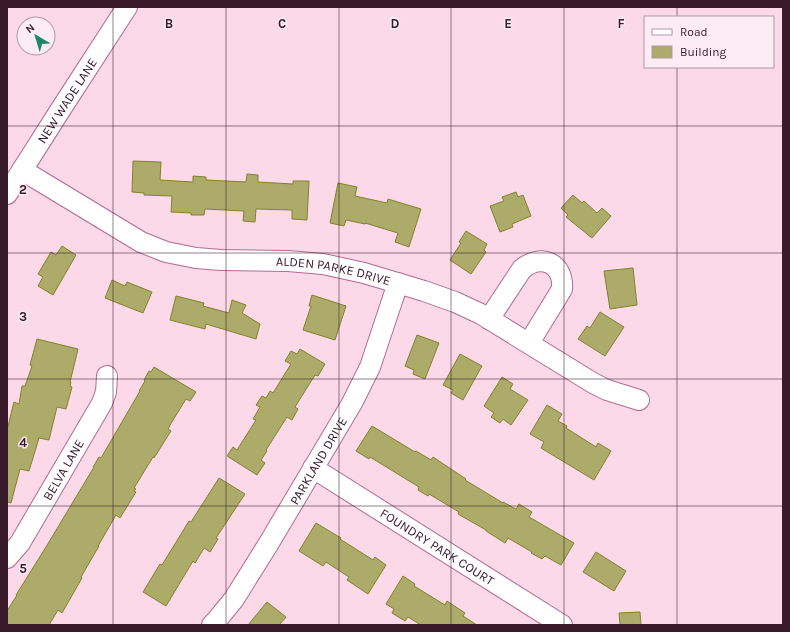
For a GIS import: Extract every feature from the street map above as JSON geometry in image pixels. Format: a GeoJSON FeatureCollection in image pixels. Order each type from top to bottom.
{"type":"FeatureCollection","features":[{"type":"Feature","properties":{"kind":"street","name":"NEW WADE LANE"},"geometry":{"type":"LineString","coordinates":[[7,194],[127,7]]}},
{"type":"Feature","properties":{"kind":"street","name":"ALDEN PARKE DRIVE"},"geometry":{"type":"LineString","coordinates":[[22,170],[141,242],[166,252],[196,258],[222,260],[288,261],[323,264],[364,273],[455,302],[481,314],[593,383],[607,390],[639,400]]}},
{"type":"Feature","properties":{"kind":"street"},"geometry":{"type":"LineString","coordinates":[[489,319],[522,270],[528,264],[544,261],[551,264],[561,275],[563,282],[562,289],[529,343]]}},
{"type":"Feature","properties":{"kind":"street","name":"PARKLAND DRIVE"},"geometry":{"type":"LineString","coordinates":[[212,625],[234,599],[352,403],[370,367],[398,283]]}},
{"type":"Feature","properties":{"kind":"street","name":"BELVA LANE"},"geometry":{"type":"LineString","coordinates":[[7,558],[20,543],[102,403],[106,392],[107,376]]}},
{"type":"Feature","properties":{"kind":"street","name":"FOUNDRY PARK COURT"},"geometry":{"type":"LineString","coordinates":[[313,468],[562,625]]}},
{"type":"Feature","properties":{"kind":"building"},"geometry":{"type":"Polygon","coordinates":[[[133,161],[161,162],[160,180],[193,182],[193,176],[206,177],[206,180],[246,182],[247,174],[258,175],[258,182],[293,184],[293,181],[309,181],[307,220],[292,219],[292,210],[256,209],[255,222],[243,221],[244,211],[205,209],[204,215],[171,212],[172,196],[144,195],[144,193],[132,192],[133,161]]]}},
{"type":"Feature","properties":{"kind":"building"},"geometry":{"type":"Polygon","coordinates":[[[338,183],[357,187],[355,196],[387,203],[388,199],[421,209],[409,247],[395,242],[398,233],[365,223],[346,220],[344,226],[330,223],[338,183]]]}},
{"type":"Feature","properties":{"kind":"building"},"geometry":{"type":"Polygon","coordinates":[[[516,192],[518,197],[523,195],[531,216],[512,224],[513,227],[500,232],[490,206],[504,201],[502,197],[516,192]]]}},
{"type":"Feature","properties":{"kind":"building"},"geometry":{"type":"Polygon","coordinates":[[[573,195],[582,203],[584,201],[597,213],[602,208],[611,216],[592,238],[566,217],[568,215],[561,208],[573,195]]]}},
{"type":"Feature","properties":{"kind":"building"},"geometry":{"type":"Polygon","coordinates":[[[466,231],[487,244],[484,250],[486,252],[471,274],[450,260],[461,243],[459,242],[466,231]]]}},
{"type":"Feature","properties":{"kind":"building"},"geometry":{"type":"Polygon","coordinates":[[[62,246],[76,255],[53,295],[38,286],[43,277],[38,274],[51,252],[56,255],[62,246]]]}},
{"type":"Feature","properties":{"kind":"building"},"geometry":{"type":"Polygon","coordinates":[[[633,268],[637,305],[610,309],[604,271],[633,268]]]}},
{"type":"Feature","properties":{"kind":"building"},"geometry":{"type":"Polygon","coordinates":[[[112,280],[125,286],[127,282],[152,292],[143,313],[105,298],[112,280]]]}},
{"type":"Feature","properties":{"kind":"building"},"geometry":{"type":"Polygon","coordinates":[[[312,295],[346,306],[335,340],[303,330],[311,306],[309,306],[312,295]]]}},
{"type":"Feature","properties":{"kind":"building"},"geometry":{"type":"Polygon","coordinates":[[[176,296],[204,303],[203,306],[229,313],[232,300],[246,305],[242,313],[260,324],[256,339],[206,324],[205,329],[170,320],[176,296]]]}},
{"type":"Feature","properties":{"kind":"building"},"geometry":{"type":"Polygon","coordinates":[[[600,312],[624,327],[605,356],[578,339],[587,326],[590,328],[600,312]]]}},
{"type":"Feature","properties":{"kind":"building"},"geometry":{"type":"Polygon","coordinates":[[[417,335],[439,343],[425,379],[413,374],[414,370],[405,366],[417,335]]]}},
{"type":"Feature","properties":{"kind":"building"},"geometry":{"type":"Polygon","coordinates":[[[37,339],[78,349],[70,382],[70,386],[72,387],[66,409],[57,407],[49,440],[39,438],[29,471],[20,469],[11,503],[7,502],[7,430],[14,402],[19,404],[22,386],[25,386],[32,366],[30,365],[37,339]]]}},
{"type":"Feature","properties":{"kind":"building"},"geometry":{"type":"Polygon","coordinates":[[[300,349],[325,364],[318,376],[315,375],[295,407],[298,409],[292,420],[287,417],[266,450],[267,451],[261,460],[265,463],[257,475],[227,456],[233,447],[237,450],[256,420],[253,419],[260,407],[256,405],[262,396],[266,398],[270,391],[273,393],[291,364],[285,361],[291,351],[297,354],[300,349]]]}},
{"type":"Feature","properties":{"kind":"building"},"geometry":{"type":"Polygon","coordinates":[[[460,354],[482,366],[463,400],[451,393],[453,390],[443,385],[460,354]]]}},
{"type":"Feature","properties":{"kind":"building"},"geometry":{"type":"Polygon","coordinates":[[[154,367],[196,392],[190,401],[186,399],[173,420],[168,429],[171,431],[134,488],[136,489],[134,491],[136,492],[120,518],[116,515],[62,613],[58,610],[49,625],[7,625],[7,611],[16,595],[99,457],[101,458],[140,391],[149,371],[151,372],[154,367]]]}},
{"type":"Feature","properties":{"kind":"building"},"geometry":{"type":"Polygon","coordinates":[[[502,377],[513,384],[510,389],[528,400],[511,425],[503,419],[500,423],[491,417],[494,413],[484,406],[502,377]]]}},
{"type":"Feature","properties":{"kind":"building"},"geometry":{"type":"Polygon","coordinates":[[[547,405],[562,414],[558,421],[567,426],[566,428],[596,447],[598,443],[611,451],[594,480],[541,448],[544,442],[530,434],[547,405]]]}},
{"type":"Feature","properties":{"kind":"building"},"geometry":{"type":"Polygon","coordinates":[[[372,426],[415,452],[416,451],[431,460],[433,457],[466,479],[465,480],[503,503],[516,509],[519,504],[532,512],[529,517],[574,543],[561,565],[545,556],[542,559],[508,538],[505,543],[458,514],[459,512],[429,494],[428,496],[418,490],[419,487],[370,457],[369,459],[356,451],[372,426]]]}},
{"type":"Feature","properties":{"kind":"building"},"geometry":{"type":"Polygon","coordinates":[[[219,478],[245,494],[216,538],[218,539],[210,552],[204,548],[195,563],[193,561],[166,606],[143,592],[160,564],[162,565],[189,521],[191,522],[219,478]]]}},
{"type":"Feature","properties":{"kind":"building"},"geometry":{"type":"Polygon","coordinates":[[[316,523],[373,560],[375,557],[386,565],[368,594],[347,580],[349,577],[326,562],[323,566],[299,551],[316,523]]]}},
{"type":"Feature","properties":{"kind":"building"},"geometry":{"type":"Polygon","coordinates":[[[596,552],[626,571],[614,591],[583,572],[596,552]]]}},
{"type":"Feature","properties":{"kind":"building"},"geometry":{"type":"Polygon","coordinates":[[[403,576],[415,584],[414,586],[445,605],[447,601],[465,613],[463,616],[477,625],[421,625],[408,617],[405,621],[392,613],[394,609],[386,604],[403,576]]]}},
{"type":"Feature","properties":{"kind":"building"},"geometry":{"type":"Polygon","coordinates":[[[267,602],[286,617],[279,625],[248,625],[267,602]]]}},
{"type":"Feature","properties":{"kind":"building"},"geometry":{"type":"Polygon","coordinates":[[[640,612],[641,625],[620,625],[619,613],[640,612]]]}}]}
